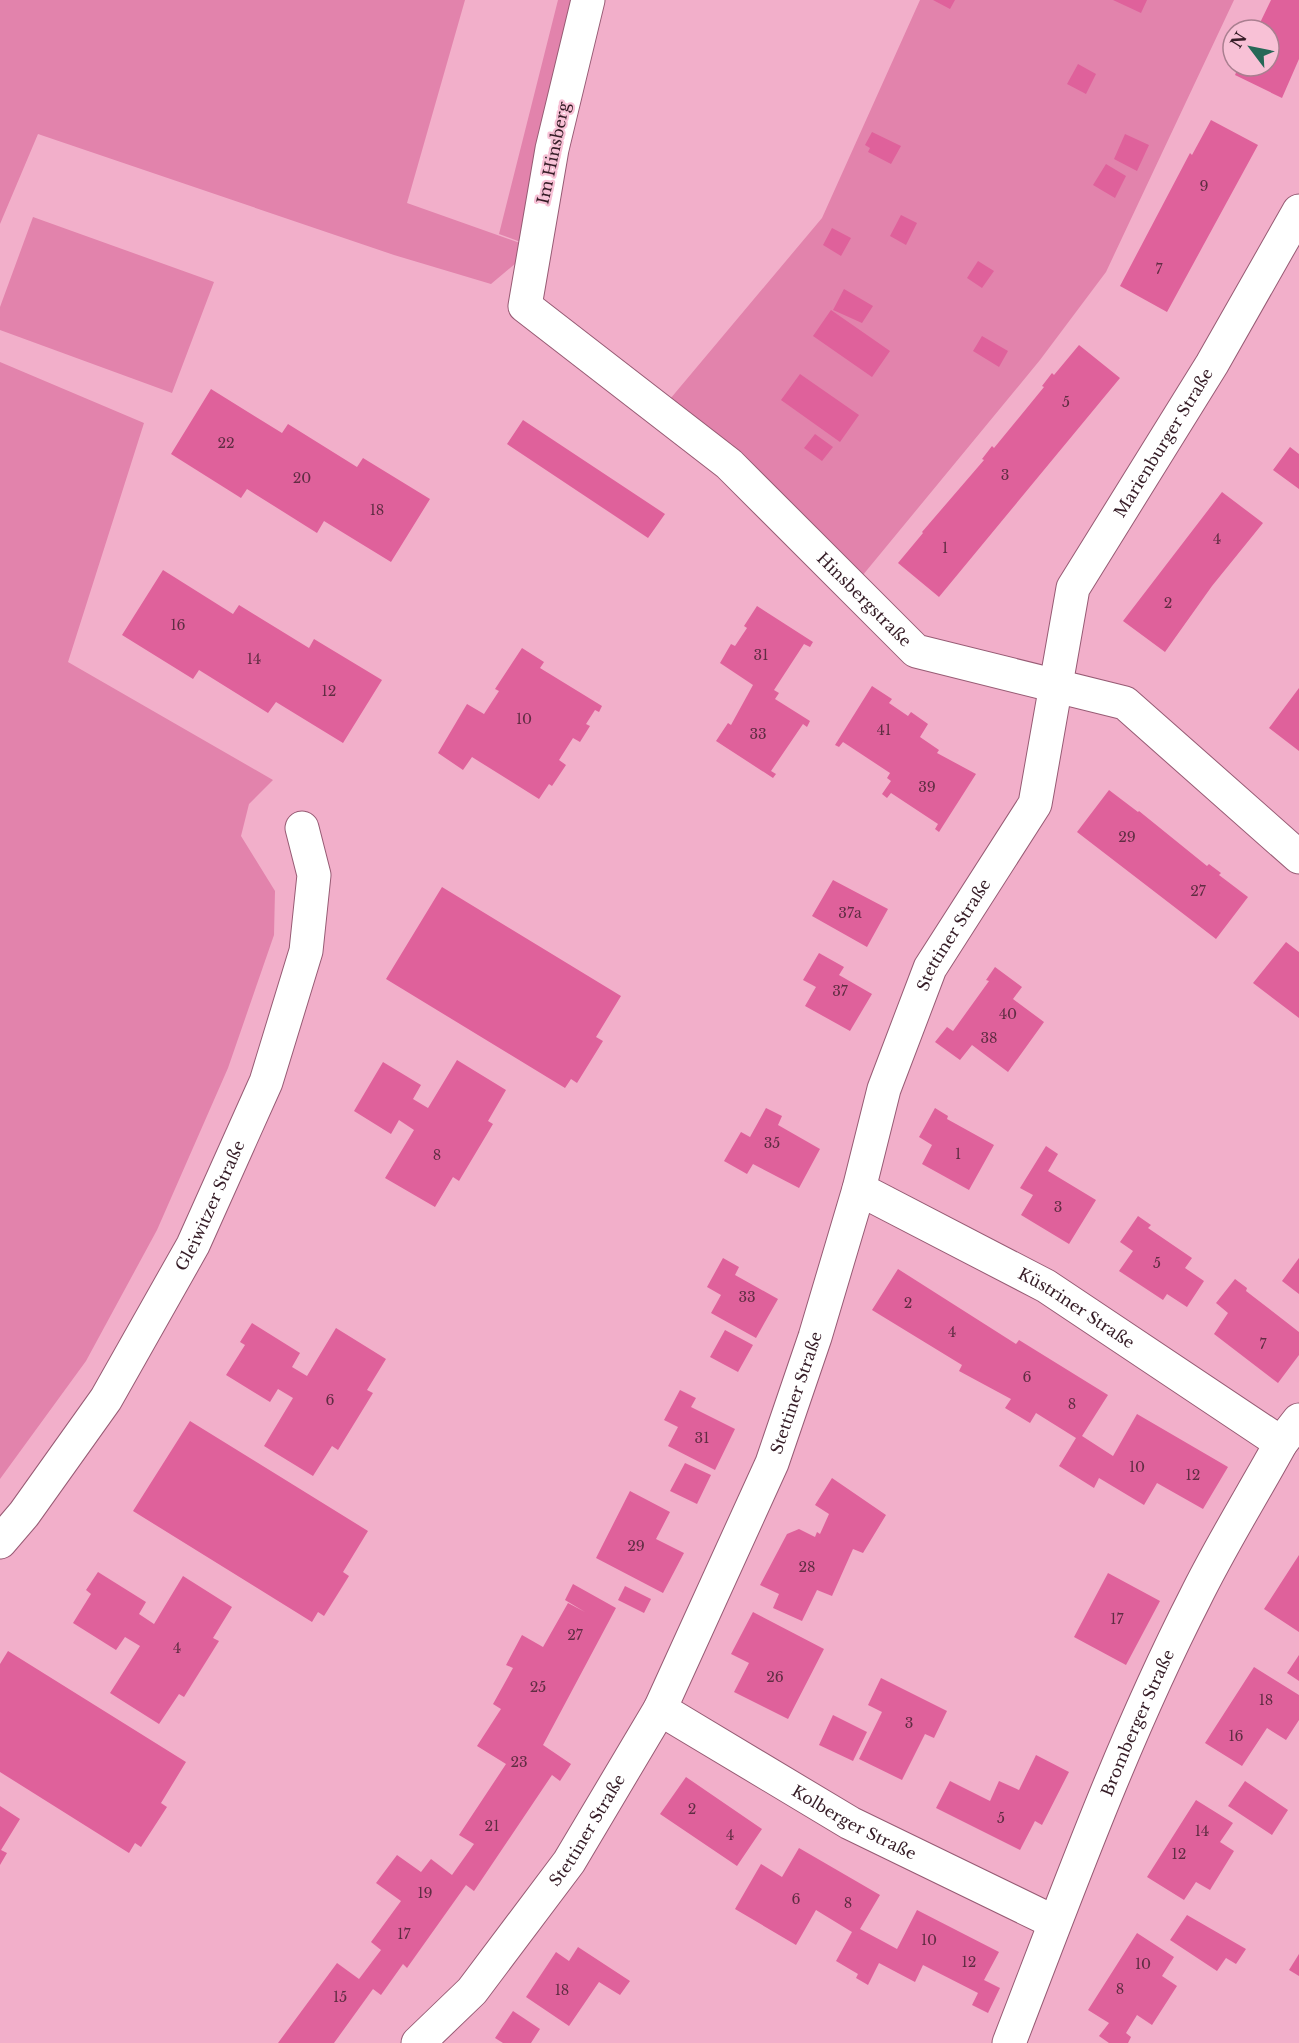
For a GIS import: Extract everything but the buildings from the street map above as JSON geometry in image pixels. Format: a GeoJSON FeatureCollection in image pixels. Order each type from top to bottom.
{"type":"FeatureCollection","features":[{"type":"Feature","properties":{"kind":"street","name":"Im Hinsberg"},"geometry":{"type":"LineString","coordinates":[[525,306],[552,149],[588,0]]}},
{"type":"Feature","properties":{"kind":"street","name":"Marienburger Straße"},"geometry":{"type":"LineString","coordinates":[[1057,687],[1073,588],[1212,364],[1299,211]]}},
{"type":"Feature","properties":{"kind":"street","name":"Hinsbergstraße"},"geometry":{"type":"LineString","coordinates":[[525,306],[729,464],[916,651],[1125,704],[1299,857]]}},
{"type":"Feature","properties":{"kind":"street","name":"Stettiner Straße"},"geometry":{"type":"LineString","coordinates":[[418,2043],[472,1991],[569,1862],[660,1709],[772,1463],[815,1337],[860,1190],[884,1089],[930,968],[1035,804],[1057,687]]}},
{"type":"Feature","properties":{"kind":"street","name":"Gleiwitzer Straße"},"geometry":{"type":"LineString","coordinates":[[0,1542],[24,1514],[106,1399],[193,1245],[266,1082],[306,951],[314,875],[302,828]]}},
{"type":"Feature","properties":{"kind":"street","name":"Küstriner Straße"},"geometry":{"type":"LineString","coordinates":[[860,1190],[1046,1286],[1290,1431]]}},
{"type":"Feature","properties":{"kind":"street","name":"Bromberger Straße"},"geometry":{"type":"LineString","coordinates":[[1009,2043],[1054,1922],[1133,1731],[1195,1597],[1290,1431]]}},
{"type":"Feature","properties":{"kind":"street","name":"Kolberger Straße"},"geometry":{"type":"LineString","coordinates":[[660,1709],[850,1823],[1054,1922]]}},
{"type":"Feature","properties":{"kind":"shaded area"},"geometry":{"type":"Polygon","coordinates":[[[0,0],[465,0],[407,203],[534,248],[491,284],[394,255],[38,134],[0,224],[0,0]]]}},
{"type":"Feature","properties":{"kind":"shaded area"},"geometry":{"type":"Polygon","coordinates":[[[558,0],[587,0],[534,247],[499,234],[558,0]]]}},
{"type":"Feature","properties":{"kind":"shaded area"},"geometry":{"type":"Polygon","coordinates":[[[920,0],[1234,0],[1226,18],[1221,18],[1221,28],[1106,272],[1040,360],[853,587],[660,411],[822,218],[920,0]]]}},
{"type":"Feature","properties":{"kind":"shaded area"},"geometry":{"type":"Polygon","coordinates":[[[33,217],[214,282],[172,393],[0,330],[0,307],[33,217]]]}},
{"type":"Feature","properties":{"kind":"shaded area"},"geometry":{"type":"Polygon","coordinates":[[[0,362],[144,423],[68,662],[273,780],[249,804],[241,836],[275,891],[274,935],[228,1068],[157,1230],[86,1361],[0,1479],[0,362]]]}}]}
